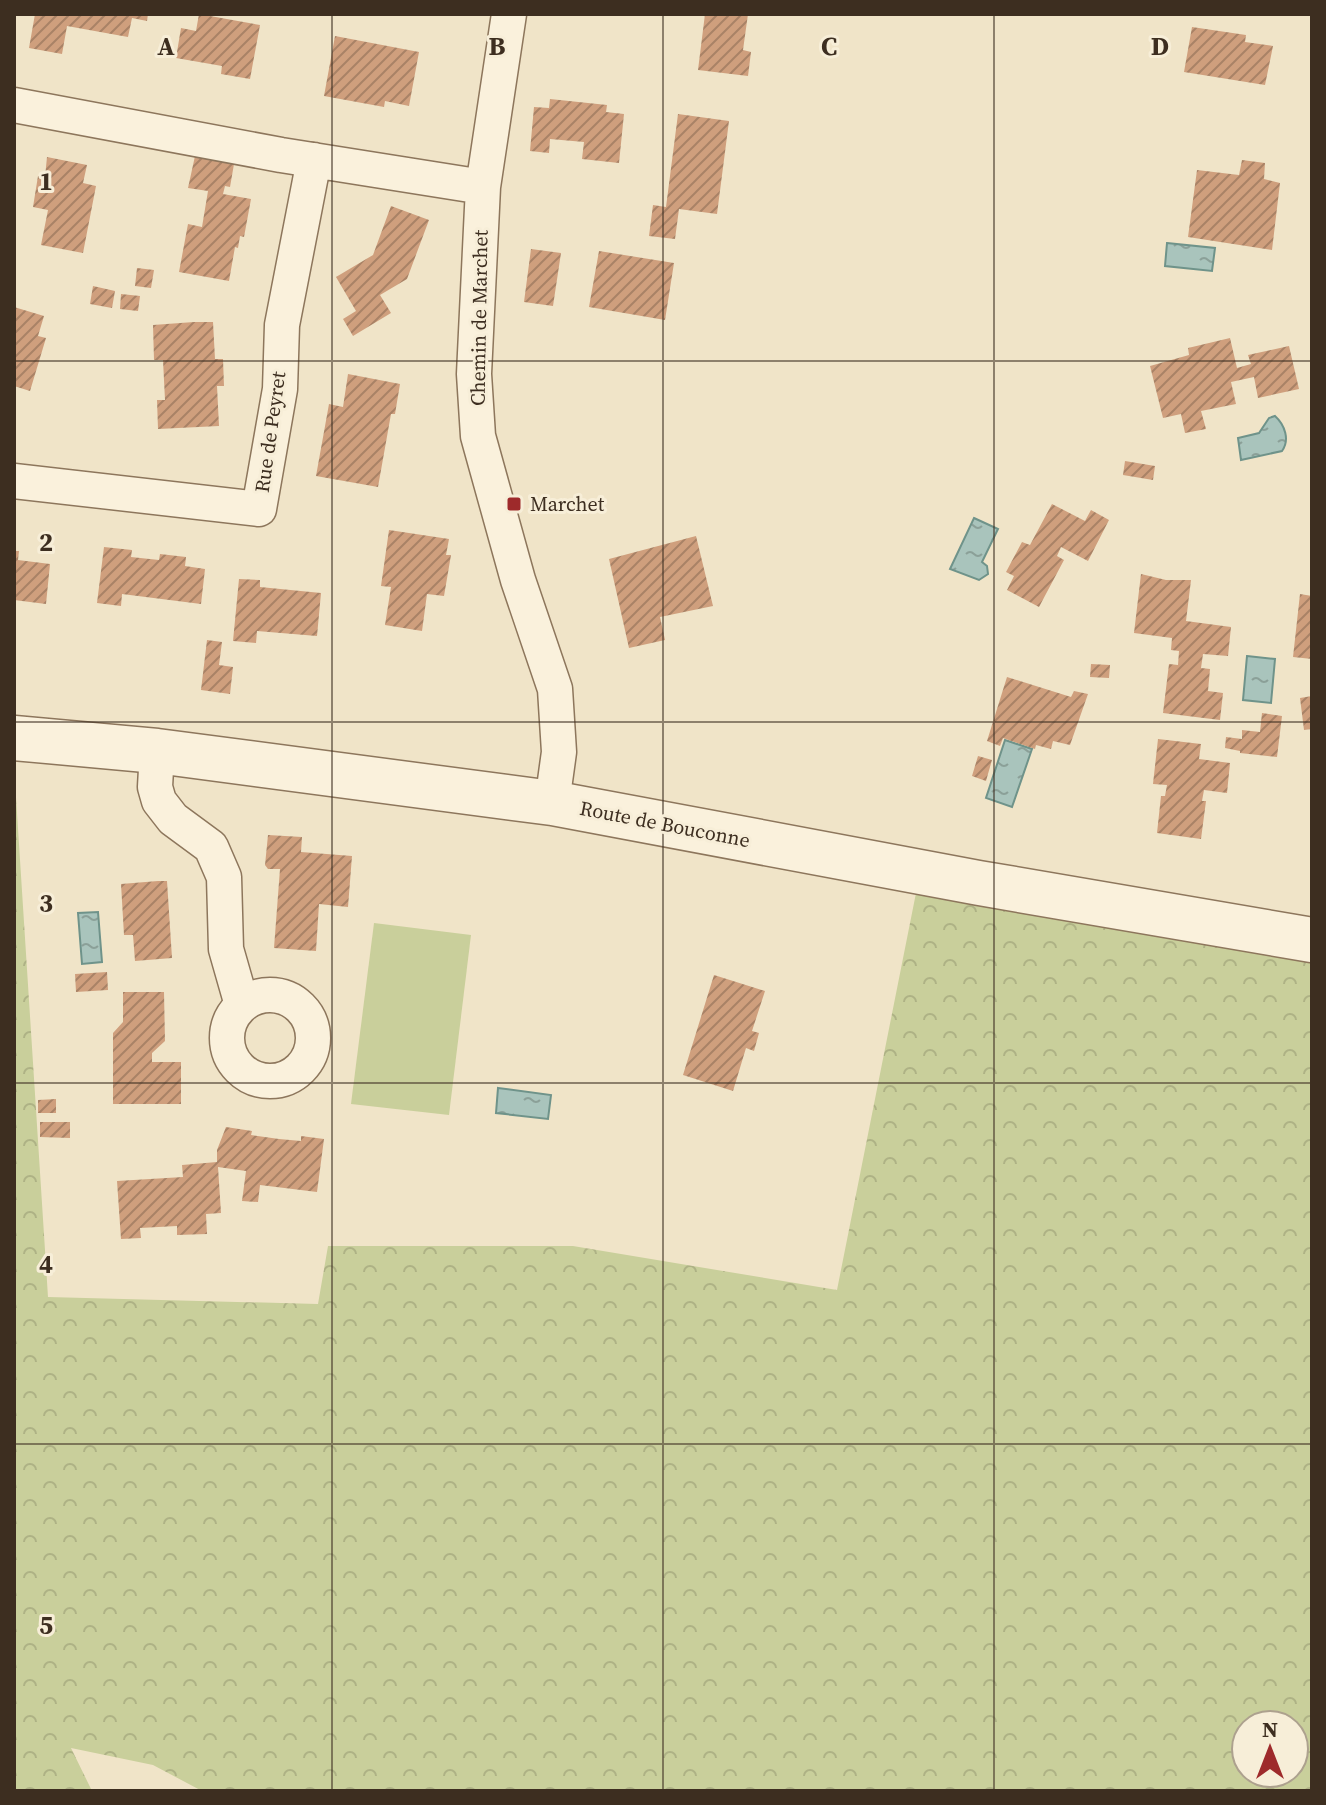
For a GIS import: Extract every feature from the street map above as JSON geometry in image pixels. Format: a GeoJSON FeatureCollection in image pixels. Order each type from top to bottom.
{"type":"FeatureCollection","features":[{"type":"Feature","properties":{"kind":"street","name":"Chemin de Marchet"},"geometry":{"type":"LineString","coordinates":[[509,14],[483,187],[474,374],[478,436],[518,580],[555,689],[559,752],[552,803]]}},
{"type":"Feature","properties":{"kind":"street"},"geometry":{"type":"LineString","coordinates":[[14,105],[314,160],[483,187]]}},
{"type":"Feature","properties":{"kind":"street","name":"Rue de Peyret"},"geometry":{"type":"LineString","coordinates":[[14,481],[259,509],[280,389],[282,325],[314,160]]}},
{"type":"Feature","properties":{"kind":"street","name":"Route de Bouconne"},"geometry":{"type":"LineString","coordinates":[[14,738],[157,751],[552,803],[979,883],[1312,940]]}},
{"type":"Feature","properties":{"kind":"street"},"geometry":{"type":"LineString","coordinates":[[157,751],[155,787],[159,801],[173,819],[211,847],[224,877],[226,949],[242,1005]]}},
{"type":"Feature","properties":{"kind":"green space"},"geometry":{"type":"Polygon","coordinates":[[[14,766],[48,1297],[318,1304],[328,1246],[573,1246],[837,1290],[916,893],[1312,957],[1312,1791],[202,1791],[153,1765],[71,1748],[92,1791],[14,1791],[14,766]]]}},
{"type":"Feature","properties":{"kind":"green space"},"geometry":{"type":"Polygon","coordinates":[[[374,923],[471,935],[449,1115],[351,1104],[374,923]]]}},
{"type":"Feature","properties":{"kind":"water"},"geometry":{"type":"Polygon","coordinates":[[[1167,243],[1215,248],[1212,271],[1165,266],[1167,243]]]}},
{"type":"Feature","properties":{"kind":"water"},"geometry":{"type":"Polygon","coordinates":[[[1275,416],[1285,433],[1286,442],[1282,451],[1241,460],[1238,438],[1259,433],[1269,418],[1275,416]]]}},
{"type":"Feature","properties":{"kind":"water"},"geometry":{"type":"Polygon","coordinates":[[[974,518],[998,529],[982,562],[987,566],[988,574],[979,580],[950,569],[974,518]]]}},
{"type":"Feature","properties":{"kind":"water"},"geometry":{"type":"Polygon","coordinates":[[[1247,656],[1275,659],[1271,703],[1243,700],[1247,656]]]}},
{"type":"Feature","properties":{"kind":"water"},"geometry":{"type":"Polygon","coordinates":[[[1005,740],[1032,749],[1012,807],[986,798],[1005,740]]]}},
{"type":"Feature","properties":{"kind":"water"},"geometry":{"type":"Polygon","coordinates":[[[98,912],[102,962],[82,964],[78,913],[98,912]]]}},
{"type":"Feature","properties":{"kind":"water"},"geometry":{"type":"Polygon","coordinates":[[[498,1088],[551,1095],[548,1119],[496,1113],[498,1088]]]}},
{"type":"Feature","properties":{"kind":"building"},"geometry":{"type":"Polygon","coordinates":[[[35,14],[148,14],[147,21],[132,18],[128,37],[67,26],[62,54],[29,48],[35,14]]]}},
{"type":"Feature","properties":{"kind":"building"},"geometry":{"type":"Polygon","coordinates":[[[199,14],[260,25],[250,79],[221,74],[222,66],[176,58],[181,28],[196,31],[199,14]]]}},
{"type":"Feature","properties":{"kind":"building"},"geometry":{"type":"Polygon","coordinates":[[[705,14],[748,14],[743,50],[751,52],[748,76],[698,70],[705,14]]]}},
{"type":"Feature","properties":{"kind":"building"},"geometry":{"type":"Polygon","coordinates":[[[1192,27],[1246,35],[1245,42],[1273,46],[1265,85],[1184,72],[1192,27]]]}},
{"type":"Feature","properties":{"kind":"building"},"geometry":{"type":"Polygon","coordinates":[[[335,36],[419,52],[409,106],[385,101],[384,107],[324,96],[335,36]]]}},
{"type":"Feature","properties":{"kind":"building"},"geometry":{"type":"Polygon","coordinates":[[[550,99],[607,105],[606,112],[624,114],[619,163],[582,159],[584,142],[550,139],[549,153],[530,151],[534,107],[549,108],[550,99]]]}},
{"type":"Feature","properties":{"kind":"building"},"geometry":{"type":"Polygon","coordinates":[[[678,114],[729,121],[717,214],[679,209],[675,239],[649,236],[653,205],[666,207],[678,114]]]}},
{"type":"Feature","properties":{"kind":"building"},"geometry":{"type":"Polygon","coordinates":[[[195,156],[234,164],[230,187],[225,186],[223,194],[251,199],[244,237],[240,236],[238,248],[235,247],[229,281],[179,272],[188,224],[202,227],[208,191],[188,188],[195,156]]]}},
{"type":"Feature","properties":{"kind":"building"},"geometry":{"type":"Polygon","coordinates":[[[47,157],[87,165],[83,183],[96,186],[83,253],[41,245],[48,210],[33,207],[38,176],[45,177],[47,157]]]}},
{"type":"Feature","properties":{"kind":"building"},"geometry":{"type":"Polygon","coordinates":[[[1242,160],[1265,163],[1264,179],[1280,183],[1272,250],[1188,237],[1197,170],[1239,175],[1242,160]]]}},
{"type":"Feature","properties":{"kind":"building"},"geometry":{"type":"Polygon","coordinates":[[[391,206],[429,220],[407,279],[380,295],[391,313],[353,336],[343,319],[356,311],[336,277],[373,255],[391,206]]]}},
{"type":"Feature","properties":{"kind":"building"},"geometry":{"type":"Polygon","coordinates":[[[531,249],[561,253],[553,306],[524,302],[531,249]]]}},
{"type":"Feature","properties":{"kind":"building"},"geometry":{"type":"Polygon","coordinates":[[[599,251],[674,263],[665,320],[589,307],[599,251]]]}},
{"type":"Feature","properties":{"kind":"building"},"geometry":{"type":"Polygon","coordinates":[[[137,268],[154,270],[151,288],[135,286],[137,268]]]}},
{"type":"Feature","properties":{"kind":"building"},"geometry":{"type":"Polygon","coordinates":[[[93,286],[115,291],[112,308],[90,304],[93,286]]]}},
{"type":"Feature","properties":{"kind":"building"},"geometry":{"type":"Polygon","coordinates":[[[121,294],[140,296],[138,311],[120,309],[121,294]]]}},
{"type":"Feature","properties":{"kind":"building"},"geometry":{"type":"Polygon","coordinates":[[[14,307],[44,316],[38,336],[46,338],[30,391],[14,386],[14,307]]]}},
{"type":"Feature","properties":{"kind":"building"},"geometry":{"type":"Polygon","coordinates":[[[213,322],[215,359],[223,359],[224,386],[217,386],[219,426],[158,429],[157,400],[165,400],[163,360],[154,360],[153,325],[213,322]]]}},
{"type":"Feature","properties":{"kind":"building"},"geometry":{"type":"Polygon","coordinates":[[[1230,338],[1237,368],[1251,364],[1248,355],[1289,346],[1299,389],[1258,398],[1254,377],[1231,382],[1236,404],[1201,411],[1206,429],[1185,433],[1181,414],[1163,418],[1150,366],[1189,355],[1188,348],[1230,338]]]}},
{"type":"Feature","properties":{"kind":"building"},"geometry":{"type":"Polygon","coordinates":[[[348,374],[400,384],[395,414],[391,414],[378,487],[316,476],[329,404],[343,407],[348,374]]]}},
{"type":"Feature","properties":{"kind":"building"},"geometry":{"type":"Polygon","coordinates":[[[1125,461],[1155,466],[1153,480],[1123,475],[1125,461]]]}},
{"type":"Feature","properties":{"kind":"building"},"geometry":{"type":"Polygon","coordinates":[[[1052,504],[1085,521],[1091,510],[1109,520],[1088,561],[1061,547],[1057,556],[1064,560],[1039,607],[1007,590],[1014,576],[1006,572],[1022,542],[1030,545],[1052,504]]]}},
{"type":"Feature","properties":{"kind":"building"},"geometry":{"type":"Polygon","coordinates":[[[389,530],[449,539],[446,555],[451,555],[444,596],[427,594],[422,631],[385,625],[391,587],[381,586],[389,530]]]}},
{"type":"Feature","properties":{"kind":"building"},"geometry":{"type":"Polygon","coordinates":[[[696,536],[713,606],[660,617],[665,640],[629,648],[609,559],[696,536]]]}},
{"type":"Feature","properties":{"kind":"building"},"geometry":{"type":"Polygon","coordinates":[[[104,547],[132,550],[131,557],[159,560],[160,554],[186,557],[185,566],[205,569],[201,604],[122,594],[121,606],[97,603],[104,547]]]}},
{"type":"Feature","properties":{"kind":"building"},"geometry":{"type":"Polygon","coordinates":[[[14,551],[19,551],[18,560],[50,564],[46,604],[14,600],[14,551]]]}},
{"type":"Feature","properties":{"kind":"building"},"geometry":{"type":"Polygon","coordinates":[[[1141,574],[1166,580],[1191,580],[1186,621],[1231,627],[1228,656],[1203,654],[1201,668],[1210,669],[1208,691],[1223,693],[1220,720],[1163,713],[1169,664],[1178,665],[1179,651],[1171,650],[1172,638],[1134,633],[1141,574]]]}},
{"type":"Feature","properties":{"kind":"building"},"geometry":{"type":"Polygon","coordinates":[[[239,579],[260,580],[260,587],[321,593],[317,636],[257,631],[256,643],[233,641],[239,579]]]}},
{"type":"Feature","properties":{"kind":"building"},"geometry":{"type":"Polygon","coordinates":[[[1300,594],[1312,596],[1312,659],[1293,657],[1300,594]]]}},
{"type":"Feature","properties":{"kind":"building"},"geometry":{"type":"Polygon","coordinates":[[[207,640],[222,642],[219,665],[233,667],[230,694],[201,690],[207,640]]]}},
{"type":"Feature","properties":{"kind":"building"},"geometry":{"type":"Polygon","coordinates":[[[1091,664],[1110,665],[1109,678],[1090,677],[1091,664]]]}},
{"type":"Feature","properties":{"kind":"building"},"geometry":{"type":"Polygon","coordinates":[[[1007,677],[1071,697],[1074,691],[1088,694],[1070,745],[1053,741],[1051,749],[1036,745],[1035,749],[1003,738],[1000,746],[987,741],[1007,677]]]}},
{"type":"Feature","properties":{"kind":"building"},"geometry":{"type":"Polygon","coordinates":[[[1312,696],[1312,729],[1304,730],[1300,698],[1312,696]]]}},
{"type":"Feature","properties":{"kind":"building"},"geometry":{"type":"Polygon","coordinates":[[[1262,713],[1282,716],[1277,757],[1225,748],[1226,737],[1242,739],[1242,730],[1260,732],[1262,713]]]}},
{"type":"Feature","properties":{"kind":"building"},"geometry":{"type":"Polygon","coordinates":[[[1158,739],[1201,744],[1199,759],[1230,763],[1227,793],[1204,790],[1202,801],[1206,801],[1201,839],[1157,833],[1161,796],[1165,796],[1167,785],[1153,784],[1158,739]]]}},
{"type":"Feature","properties":{"kind":"building"},"geometry":{"type":"Polygon","coordinates":[[[978,756],[992,760],[986,781],[972,776],[978,756]]]}},
{"type":"Feature","properties":{"kind":"building"},"geometry":{"type":"Polygon","coordinates":[[[268,835],[302,837],[301,852],[352,856],[348,907],[319,904],[316,951],[274,948],[280,869],[268,869],[265,865],[268,835]]]}},
{"type":"Feature","properties":{"kind":"building"},"geometry":{"type":"Polygon","coordinates":[[[167,881],[172,958],[135,961],[133,935],[124,935],[121,884],[167,881]]]}},
{"type":"Feature","properties":{"kind":"building"},"geometry":{"type":"Polygon","coordinates":[[[107,972],[108,990],[76,992],[75,974],[107,972]]]}},
{"type":"Feature","properties":{"kind":"building"},"geometry":{"type":"Polygon","coordinates":[[[714,975],[765,991],[752,1031],[759,1033],[754,1051],[746,1048],[733,1091],[683,1075],[714,975]]]}},
{"type":"Feature","properties":{"kind":"building"},"geometry":{"type":"Polygon","coordinates":[[[123,992],[164,992],[165,1041],[152,1053],[152,1062],[181,1062],[181,1104],[113,1104],[113,1033],[123,1022],[123,992]]]}},
{"type":"Feature","properties":{"kind":"building"},"geometry":{"type":"Polygon","coordinates":[[[56,1099],[56,1113],[38,1113],[38,1100],[56,1099]]]}},
{"type":"Feature","properties":{"kind":"building"},"geometry":{"type":"Polygon","coordinates":[[[40,1122],[70,1122],[70,1138],[40,1137],[40,1122]]]}},
{"type":"Feature","properties":{"kind":"building"},"geometry":{"type":"Polygon","coordinates":[[[226,1127],[279,1139],[301,1141],[301,1136],[324,1139],[317,1192],[260,1185],[258,1202],[242,1201],[246,1171],[218,1167],[221,1213],[206,1214],[207,1234],[177,1235],[177,1226],[140,1228],[141,1238],[121,1239],[117,1181],[183,1177],[182,1165],[217,1162],[217,1150],[226,1127]]]}},
{"type":"Feature","properties":{"kind":"place","name":"Marchet"},"geometry":{"type":"Point","coordinates":[514,504]}}]}
